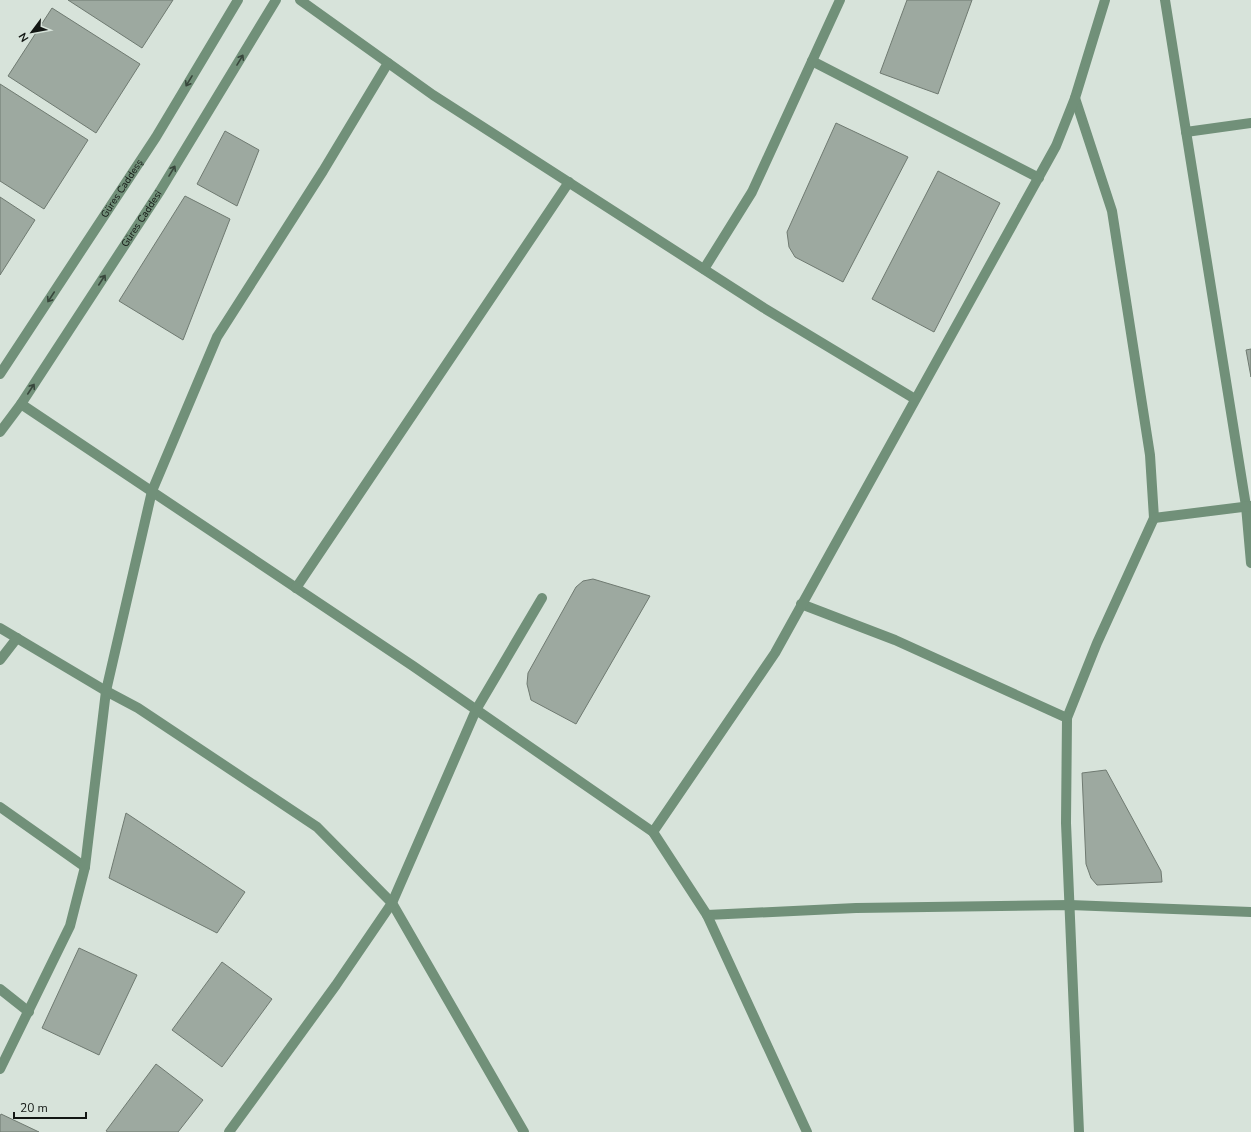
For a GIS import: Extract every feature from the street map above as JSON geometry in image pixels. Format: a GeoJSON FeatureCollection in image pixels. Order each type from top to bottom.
{"type":"FeatureCollection","features":[{"type":"Feature","properties":{"kind":"street","name":"Güres Caddesş"},"geometry":{"type":"LineString","coordinates":[[0,374],[156,137],[238,0]]}},
{"type":"Feature","properties":{"kind":"street","name":"Güres Caddesi"},"geometry":{"type":"LineString","coordinates":[[0,432],[21,404],[160,190],[276,0]]}},
{"type":"Feature","properties":{"kind":"street"},"geometry":{"type":"LineString","coordinates":[[300,0],[433,95],[764,308],[915,399]]}},
{"type":"Feature","properties":{"kind":"street"},"geometry":{"type":"LineString","coordinates":[[704,269],[752,192],[840,0]]}},
{"type":"Feature","properties":{"kind":"street"},"geometry":{"type":"LineString","coordinates":[[653,832],[775,653],[1039,178],[1056,146],[1075,98],[1105,0]]}},
{"type":"Feature","properties":{"kind":"street"},"geometry":{"type":"LineString","coordinates":[[1165,0],[1248,506],[1251,563]]}},
{"type":"Feature","properties":{"kind":"street"},"geometry":{"type":"LineString","coordinates":[[812,61],[1039,178]]}},
{"type":"Feature","properties":{"kind":"street"},"geometry":{"type":"LineString","coordinates":[[0,1069],[70,926],[85,867],[106,691],[152,491],[217,337],[323,171],[388,63]]}},
{"type":"Feature","properties":{"kind":"street"},"geometry":{"type":"LineString","coordinates":[[1075,98],[1112,211],[1150,456],[1154,518],[1097,643],[1067,718],[1066,822],[1079,1132]]}},
{"type":"Feature","properties":{"kind":"street"},"geometry":{"type":"LineString","coordinates":[[1186,132],[1251,123]]}},
{"type":"Feature","properties":{"kind":"street"},"geometry":{"type":"LineString","coordinates":[[296,588],[569,182]]}},
{"type":"Feature","properties":{"kind":"street"},"geometry":{"type":"LineString","coordinates":[[21,404],[296,588],[653,832],[707,914],[807,1132]]}},
{"type":"Feature","properties":{"kind":"street"},"geometry":{"type":"LineString","coordinates":[[1154,518],[1248,506]]}},
{"type":"Feature","properties":{"kind":"street"},"geometry":{"type":"LineString","coordinates":[[229,1132],[336,985],[392,903],[476,710],[542,598]]}},
{"type":"Feature","properties":{"kind":"street"},"geometry":{"type":"LineString","coordinates":[[801,604],[895,640],[1067,718]]}},
{"type":"Feature","properties":{"kind":"street"},"geometry":{"type":"LineString","coordinates":[[0,628],[106,691],[138,708],[317,827],[392,903],[524,1132]]}},
{"type":"Feature","properties":{"kind":"street"},"geometry":{"type":"LineString","coordinates":[[0,660],[17,638]]}},
{"type":"Feature","properties":{"kind":"street"},"geometry":{"type":"LineString","coordinates":[[0,808],[85,867]]}},
{"type":"Feature","properties":{"kind":"street"},"geometry":{"type":"LineString","coordinates":[[707,914],[856,908],[1070,905],[1251,912]]}},
{"type":"Feature","properties":{"kind":"street"},"geometry":{"type":"LineString","coordinates":[[0,989],[29,1012]]}},
{"type":"Feature","properties":{"kind":"building"},"geometry":{"type":"Polygon","coordinates":[[[68,0],[173,0],[142,48],[68,0]]]}},
{"type":"Feature","properties":{"kind":"building"},"geometry":{"type":"Polygon","coordinates":[[[907,0],[972,0],[938,94],[880,73],[907,0]]]}},
{"type":"Feature","properties":{"kind":"building"},"geometry":{"type":"Polygon","coordinates":[[[52,8],[140,64],[96,133],[8,76],[52,8]]]}},
{"type":"Feature","properties":{"kind":"building"},"geometry":{"type":"Polygon","coordinates":[[[0,84],[88,140],[44,209],[0,181],[0,84]]]}},
{"type":"Feature","properties":{"kind":"building"},"geometry":{"type":"Polygon","coordinates":[[[836,123],[908,157],[843,282],[795,257],[789,247],[787,232],[836,123]]]}},
{"type":"Feature","properties":{"kind":"building"},"geometry":{"type":"Polygon","coordinates":[[[225,131],[259,150],[237,206],[197,184],[225,131]]]}},
{"type":"Feature","properties":{"kind":"building"},"geometry":{"type":"Polygon","coordinates":[[[938,171],[1000,203],[934,332],[872,299],[938,171]]]}},
{"type":"Feature","properties":{"kind":"building"},"geometry":{"type":"Polygon","coordinates":[[[185,196],[230,219],[183,340],[119,301],[185,196]]]}},
{"type":"Feature","properties":{"kind":"building"},"geometry":{"type":"Polygon","coordinates":[[[0,197],[35,220],[0,275],[0,197]]]}},
{"type":"Feature","properties":{"kind":"building"},"geometry":{"type":"Polygon","coordinates":[[[1251,349],[1251,377],[1246,350],[1251,349]]]}},
{"type":"Feature","properties":{"kind":"building"},"geometry":{"type":"Polygon","coordinates":[[[593,579],[650,596],[576,724],[531,700],[527,684],[528,673],[576,587],[583,581],[593,579]]]}},
{"type":"Feature","properties":{"kind":"building"},"geometry":{"type":"Polygon","coordinates":[[[1106,770],[1161,871],[1162,882],[1097,885],[1091,878],[1086,864],[1082,773],[1106,770]]]}},
{"type":"Feature","properties":{"kind":"building"},"geometry":{"type":"Polygon","coordinates":[[[126,813],[245,892],[217,933],[109,878],[126,813]]]}},
{"type":"Feature","properties":{"kind":"building"},"geometry":{"type":"Polygon","coordinates":[[[79,948],[137,975],[99,1055],[42,1028],[79,948]]]}},
{"type":"Feature","properties":{"kind":"building"},"geometry":{"type":"Polygon","coordinates":[[[222,962],[272,999],[222,1067],[172,1030],[222,962]]]}},
{"type":"Feature","properties":{"kind":"building"},"geometry":{"type":"Polygon","coordinates":[[[156,1064],[203,1100],[178,1132],[106,1131],[156,1064]]]}},
{"type":"Feature","properties":{"kind":"building"},"geometry":{"type":"Polygon","coordinates":[[[1,1114],[39,1132],[0,1132],[1,1114]]]}}]}
